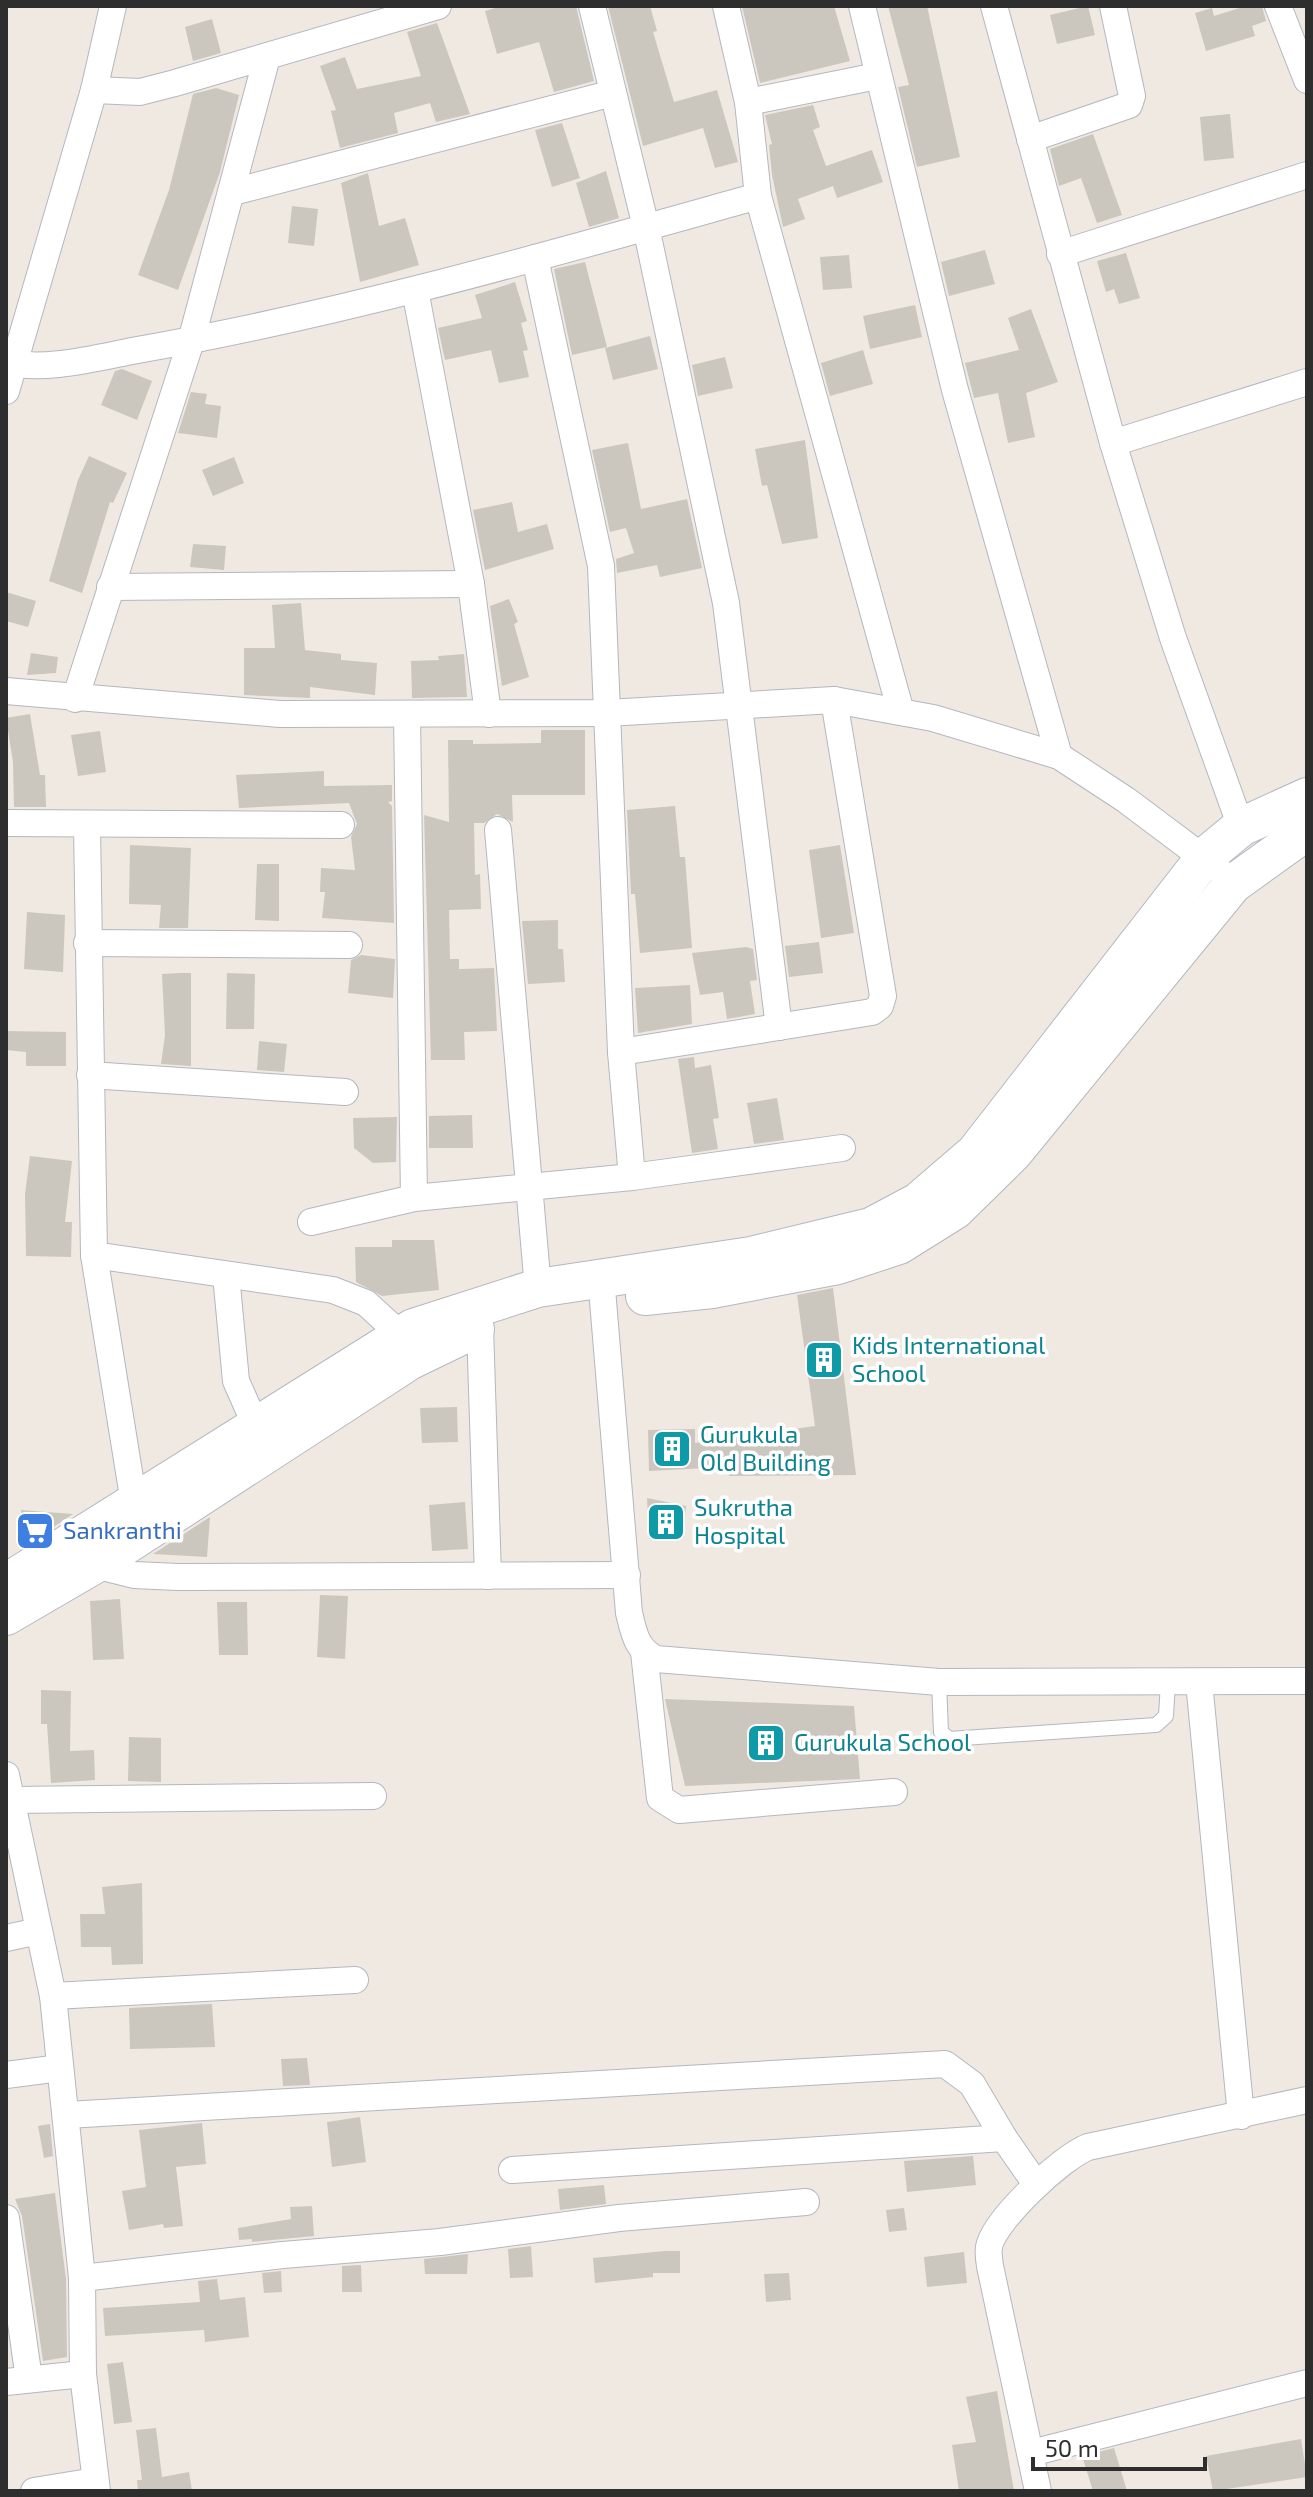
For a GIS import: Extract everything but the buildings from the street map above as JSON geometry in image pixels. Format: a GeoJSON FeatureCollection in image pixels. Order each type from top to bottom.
{"type":"FeatureCollection","features":[{"type":"Feature","properties":{"kind":"street"},"geometry":{"type":"LineString","coordinates":[[6,391],[10,362],[94,90],[113,6]]}},
{"type":"Feature","properties":{"kind":"street"},"geometry":{"type":"LineString","coordinates":[[94,90],[140,92],[438,6]]}},
{"type":"Feature","properties":{"kind":"street"},"geometry":{"type":"LineString","coordinates":[[592,6],[646,227],[726,603],[779,1027]]}},
{"type":"Feature","properties":{"kind":"street"},"geometry":{"type":"LineString","coordinates":[[726,6],[748,102],[758,196],[901,712]]}},
{"type":"Feature","properties":{"kind":"street"},"geometry":{"type":"LineString","coordinates":[[862,6],[955,390],[1059,756]]}},
{"type":"Feature","properties":{"kind":"street"},"geometry":{"type":"LineString","coordinates":[[994,6],[1113,443],[1173,638],[1241,827]]}},
{"type":"Feature","properties":{"kind":"street"},"geometry":{"type":"LineString","coordinates":[[1030,139],[1118,112],[1129,105],[1132,96],[1113,6]]}},
{"type":"Feature","properties":{"kind":"street"},"geometry":{"type":"LineString","coordinates":[[1278,6],[1307,80]]}},
{"type":"Feature","properties":{"kind":"street"},"geometry":{"type":"LineString","coordinates":[[75,699],[191,341],[267,57]]}},
{"type":"Feature","properties":{"kind":"street"},"geometry":{"type":"LineString","coordinates":[[748,102],[877,76]]}},
{"type":"Feature","properties":{"kind":"street"},"geometry":{"type":"LineString","coordinates":[[233,192],[613,93]]}},
{"type":"Feature","properties":{"kind":"street"},"geometry":{"type":"LineString","coordinates":[[1060,254],[1307,175]]}},
{"type":"Feature","properties":{"kind":"street"},"geometry":{"type":"LineString","coordinates":[[10,362],[66,363],[191,341],[415,290],[758,196]]}},
{"type":"Feature","properties":{"kind":"street"},"geometry":{"type":"LineString","coordinates":[[535,258],[601,566],[621,1052],[632,1177]]}},
{"type":"Feature","properties":{"kind":"street"},"geometry":{"type":"LineString","coordinates":[[415,290],[471,584],[488,714]]}},
{"type":"Feature","properties":{"kind":"street"},"geometry":{"type":"LineString","coordinates":[[1113,443],[1307,382]]}},
{"type":"Feature","properties":{"kind":"street"},"geometry":{"type":"LineString","coordinates":[[110,587],[471,584]]}},
{"type":"Feature","properties":{"kind":"street"},"geometry":{"type":"LineString","coordinates":[[6,691],[280,714],[607,713],[834,700],[933,718],[1059,756],[1206,856],[1233,884]]}},
{"type":"Feature","properties":{"kind":"street"},"geometry":{"type":"LineString","coordinates":[[621,1052],[872,1012],[880,1006],[883,996],[834,700]]}},
{"type":"Feature","properties":{"kind":"street"},"geometry":{"type":"LineString","coordinates":[[407,714],[414,1198]]}},
{"type":"Feature","properties":{"kind":"street"},"geometry":{"type":"LineString","coordinates":[[6,1616],[94,1565],[374,1382],[447,1341],[480,1327],[602,1290],[871,1227],[918,1202],[975,1153],[1206,856],[1241,827],[1307,797]]}},
{"type":"Feature","properties":{"kind":"street"},"geometry":{"type":"LineString","coordinates":[[6,823],[341,825]]}},
{"type":"Feature","properties":{"kind":"street"},"geometry":{"type":"LineString","coordinates":[[87,825],[94,1255],[134,1503]]}},
{"type":"Feature","properties":{"kind":"street"},"geometry":{"type":"LineString","coordinates":[[498,830],[526,1187],[538,1288]]}},
{"type":"Feature","properties":{"kind":"street"},"geometry":{"type":"LineString","coordinates":[[6,1583],[413,1328],[538,1288],[712,1289],[838,1265],[899,1245],[955,1210],[1013,1153],[1233,884],[1307,831]]}},
{"type":"Feature","properties":{"kind":"street"},"geometry":{"type":"LineString","coordinates":[[87,943],[349,945]]}},
{"type":"Feature","properties":{"kind":"street"},"geometry":{"type":"LineString","coordinates":[[90,1075],[345,1092]]}},
{"type":"Feature","properties":{"kind":"street"},"geometry":{"type":"LineString","coordinates":[[311,1222],[414,1198],[632,1177],[842,1148]]}},
{"type":"Feature","properties":{"kind":"street"},"geometry":{"type":"LineString","coordinates":[[94,1255],[333,1290],[366,1303],[401,1335]]}},
{"type":"Feature","properties":{"kind":"street"},"geometry":{"type":"LineString","coordinates":[[226,1275],[236,1381],[256,1426]]}},
{"type":"Feature","properties":{"kind":"street"},"geometry":{"type":"LineString","coordinates":[[602,1290],[629,1613],[636,1639],[644,1652],[660,1798],[679,1810],[894,1792]]}},
{"type":"Feature","properties":{"kind":"street"},"geometry":{"type":"LineString","coordinates":[[480,1327],[488,1576]]}},
{"type":"Feature","properties":{"kind":"street"},"geometry":{"type":"LineString","coordinates":[[94,1565],[134,1575],[163,1577],[627,1575]]}},
{"type":"Feature","properties":{"kind":"street"},"geometry":{"type":"LineString","coordinates":[[644,1652],[656,1659],[939,1682],[1307,1681]]}},
{"type":"Feature","properties":{"kind":"street"},"geometry":{"type":"LineString","coordinates":[[1199,1682],[1241,2116]]}},
{"type":"Feature","properties":{"kind":"street"},"geometry":{"type":"LineString","coordinates":[[34,2491],[96,2486],[83,2374],[82,2278],[53,1996],[8,1787],[373,1796]]}},
{"type":"Feature","properties":{"kind":"street"},"geometry":{"type":"LineString","coordinates":[[6,1938],[39,1931]]}},
{"type":"Feature","properties":{"kind":"street"},"geometry":{"type":"LineString","coordinates":[[53,1996],[355,1980]]}},
{"type":"Feature","properties":{"kind":"street"},"geometry":{"type":"LineString","coordinates":[[67,2115],[945,2064],[972,2084],[1036,2184]]}},
{"type":"Feature","properties":{"kind":"street"},"geometry":{"type":"LineString","coordinates":[[6,2075],[60,2068]]}},
{"type":"Feature","properties":{"kind":"street"},"geometry":{"type":"LineString","coordinates":[[1038,2491],[988,2248],[994,2235],[1036,2184],[1068,2155],[1088,2147],[1307,2100]]}},
{"type":"Feature","properties":{"kind":"street"},"geometry":{"type":"LineString","coordinates":[[512,2170],[1004,2138]]}},
{"type":"Feature","properties":{"kind":"street"},"geometry":{"type":"LineString","coordinates":[[82,2278],[283,2255],[440,2242],[619,2218],[806,2202]]}},
{"type":"Feature","properties":{"kind":"street"},"geometry":{"type":"LineString","coordinates":[[6,2218],[17,2381],[83,2374]]}},
{"type":"Feature","properties":{"kind":"street"},"geometry":{"type":"LineString","coordinates":[[1031,2453],[1307,2383]]}},
{"type":"Feature","properties":{"kind":"lane"},"geometry":{"type":"LineString","coordinates":[[939,1682],[941,1732],[949,1739],[1156,1725],[1166,1716],[1168,1682]]}},
{"type":"Feature","properties":{"kind":"place","name":"Kids International School"},"geometry":{"type":"Point","coordinates":[824,1360]}},
{"type":"Feature","properties":{"kind":"place","name":"Gurukula Old Building"},"geometry":{"type":"Point","coordinates":[672,1449]}},
{"type":"Feature","properties":{"kind":"place","name":"Sukrutha Hospital"},"geometry":{"type":"Point","coordinates":[666,1522]}},
{"type":"Feature","properties":{"kind":"place","name":"Sankranthi"},"geometry":{"type":"Point","coordinates":[35,1531]}},
{"type":"Feature","properties":{"kind":"place","name":"Gurukula School"},"geometry":{"type":"Point","coordinates":[766,1743]}}]}
